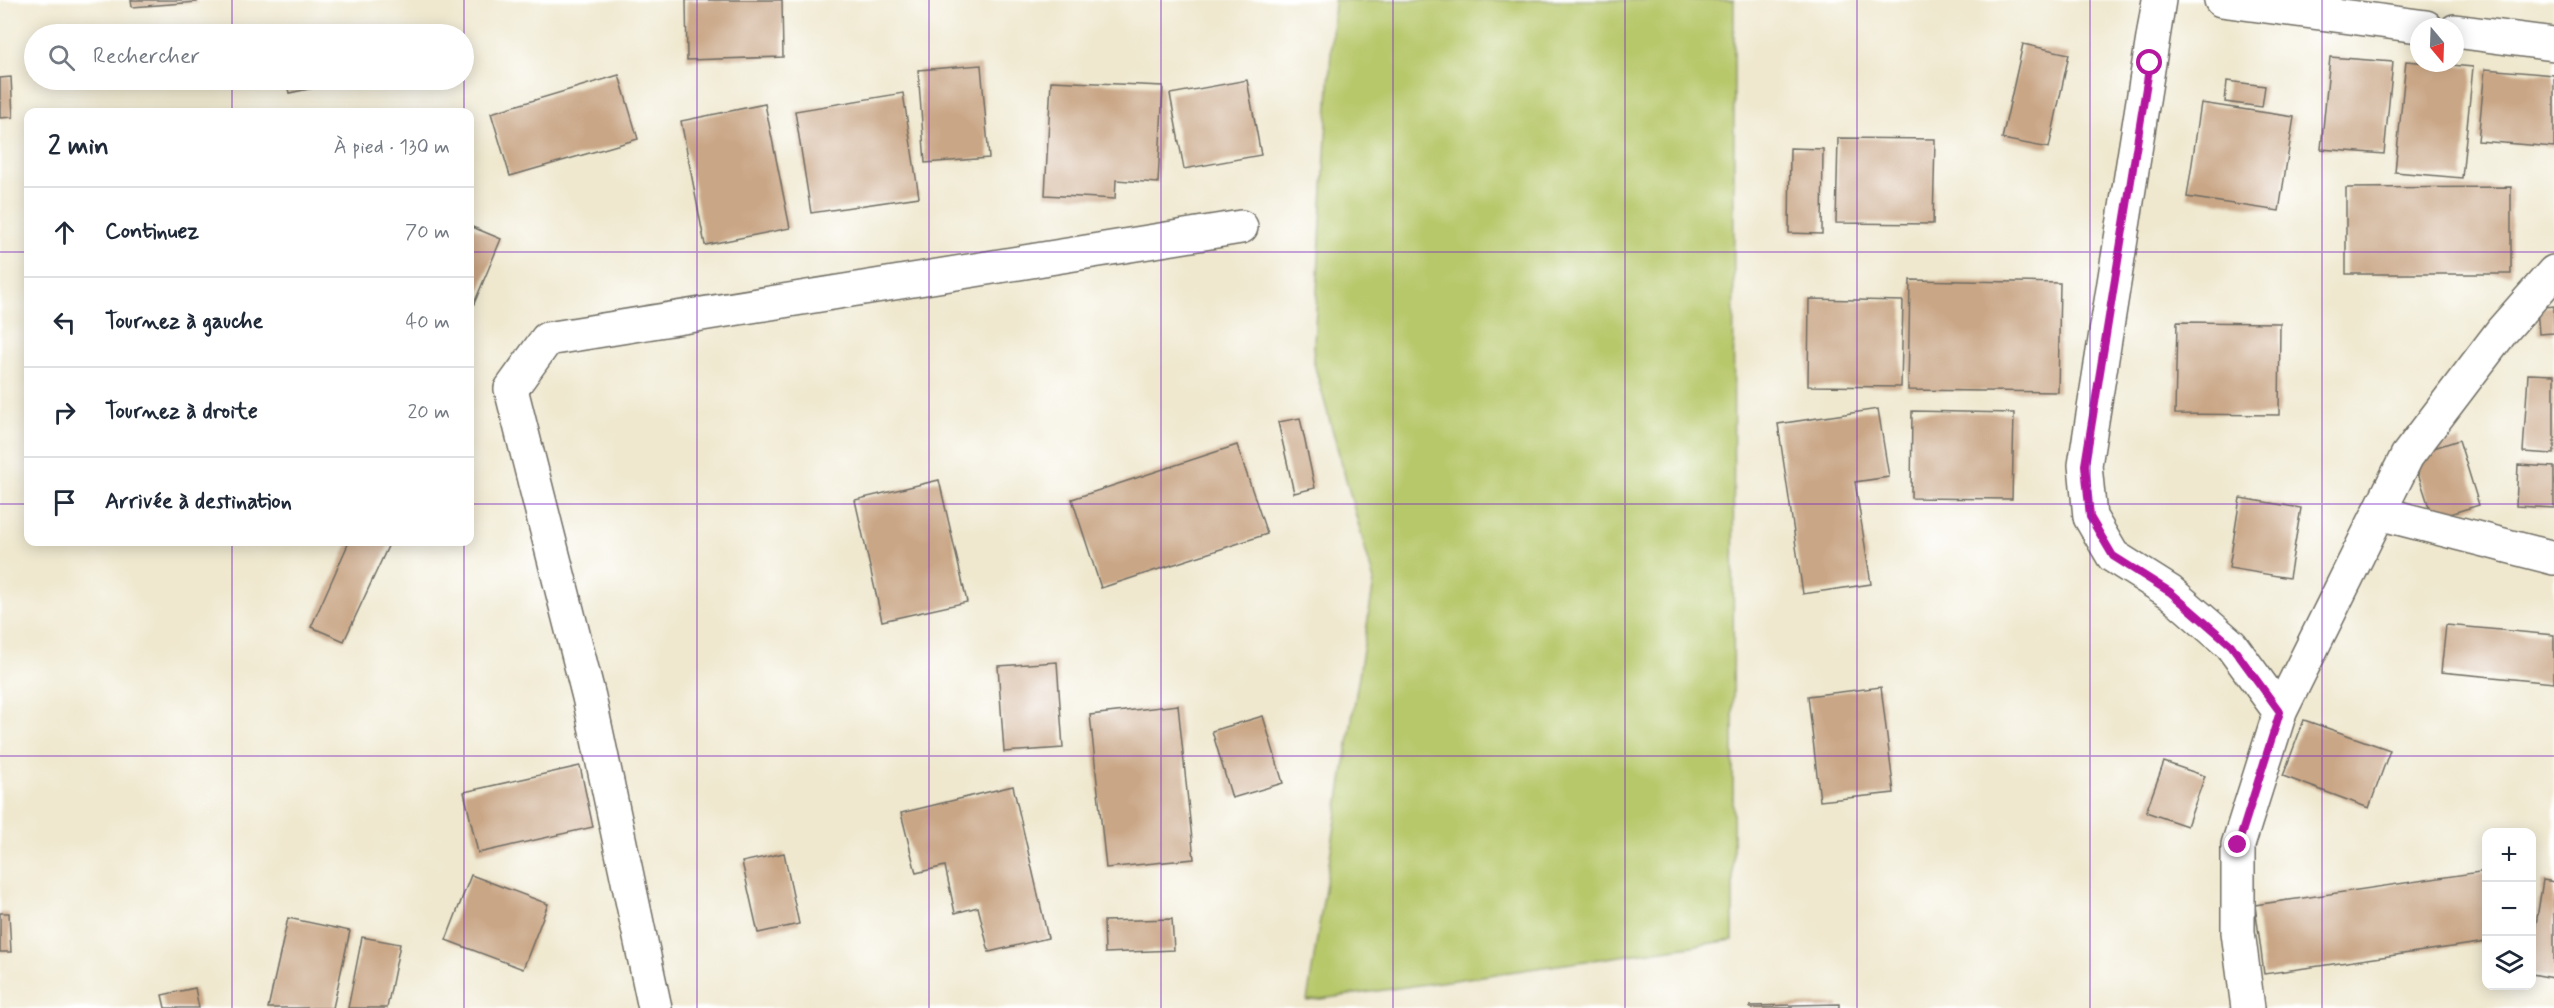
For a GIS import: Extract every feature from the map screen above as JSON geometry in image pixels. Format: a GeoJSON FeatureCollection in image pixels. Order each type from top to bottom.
{"type":"FeatureCollection","features":[{"type":"Feature","properties":{"kind":"street"},"geometry":{"type":"LineString","coordinates":[[2159,0],[2085,465],[2090,517],[2113,556],[2170,592],[2231,645],[2280,712]]}},
{"type":"Feature","properties":{"kind":"street"},"geometry":{"type":"LineString","coordinates":[[2222,0],[2410,25]]}},
{"type":"Feature","properties":{"kind":"street"},"geometry":{"type":"LineString","coordinates":[[2464,32],[2554,44]]}},
{"type":"Feature","properties":{"kind":"street"},"geometry":{"type":"LineString","coordinates":[[654,1008],[589,698],[511,389],[547,339],[1240,227]]}},
{"type":"Feature","properties":{"kind":"street"},"geometry":{"type":"LineString","coordinates":[[2248,1008],[2238,932],[2238,845],[2280,712],[2407,456],[2502,332],[2554,272]]}},
{"type":"Feature","properties":{"kind":"street"},"geometry":{"type":"LineString","coordinates":[[2379,513],[2554,558]]}},
{"type":"Feature","properties":{"kind":"green space"},"geometry":{"type":"Polygon","coordinates":[[[1334,0],[1734,0],[1733,940],[1307,1001],[1374,581],[1313,360],[1334,0]]]}},
{"type":"Feature","properties":{"kind":"building"},"geometry":{"type":"Polygon","coordinates":[[[131,0],[197,0],[197,2],[132,7],[131,0]]]}},
{"type":"Feature","properties":{"kind":"building"},"geometry":{"type":"Polygon","coordinates":[[[686,0],[782,0],[783,57],[687,60],[686,0]]]}},
{"type":"Feature","properties":{"kind":"building"},"geometry":{"type":"Polygon","coordinates":[[[2023,44],[2069,54],[2049,148],[2002,139],[2023,44]]]}},
{"type":"Feature","properties":{"kind":"building"},"geometry":{"type":"Polygon","coordinates":[[[2330,57],[2393,62],[2384,154],[2321,149],[2330,57]]]}},
{"type":"Feature","properties":{"kind":"building"},"geometry":{"type":"Polygon","coordinates":[[[2406,61],[2410,61],[2410,72],[2464,72],[2464,66],[2473,67],[2462,178],[2395,172],[2406,61]]]}},
{"type":"Feature","properties":{"kind":"building"},"geometry":{"type":"Polygon","coordinates":[[[981,65],[989,158],[925,163],[918,70],[981,65]]]}},
{"type":"Feature","properties":{"kind":"building"},"geometry":{"type":"Polygon","coordinates":[[[2485,69],[2554,75],[2554,147],[2478,141],[2485,69]]]}},
{"type":"Feature","properties":{"kind":"building"},"geometry":{"type":"Polygon","coordinates":[[[619,75],[638,139],[510,176],[491,113],[619,75]]]}},
{"type":"Feature","properties":{"kind":"building"},"geometry":{"type":"Polygon","coordinates":[[[11,77],[13,117],[0,118],[0,78],[11,77]]]}},
{"type":"Feature","properties":{"kind":"building"},"geometry":{"type":"Polygon","coordinates":[[[1247,80],[1261,155],[1184,169],[1170,94],[1247,80]]]}},
{"type":"Feature","properties":{"kind":"building"},"geometry":{"type":"Polygon","coordinates":[[[1051,81],[1163,86],[1158,183],[1116,180],[1115,199],[1045,195],[1051,81]]]}},
{"type":"Feature","properties":{"kind":"building"},"geometry":{"type":"Polygon","coordinates":[[[2227,81],[2265,86],[2262,107],[2225,102],[2227,81]]]}},
{"type":"Feature","properties":{"kind":"building"},"geometry":{"type":"Polygon","coordinates":[[[288,90],[304,90],[289,93],[288,90]]]}},
{"type":"Feature","properties":{"kind":"building"},"geometry":{"type":"Polygon","coordinates":[[[903,93],[919,197],[811,213],[795,111],[903,93]]]}},
{"type":"Feature","properties":{"kind":"building"},"geometry":{"type":"Polygon","coordinates":[[[2201,103],[2294,117],[2279,211],[2187,197],[2201,103]]]}},
{"type":"Feature","properties":{"kind":"building"},"geometry":{"type":"Polygon","coordinates":[[[765,104],[790,228],[705,245],[681,121],[765,104]]]}},
{"type":"Feature","properties":{"kind":"building"},"geometry":{"type":"Polygon","coordinates":[[[1838,138],[1935,139],[1933,224],[1836,223],[1838,138]]]}},
{"type":"Feature","properties":{"kind":"building"},"geometry":{"type":"Polygon","coordinates":[[[1790,148],[1823,149],[1822,234],[1789,233],[1790,148]]]}},
{"type":"Feature","properties":{"kind":"building"},"geometry":{"type":"Polygon","coordinates":[[[2511,187],[2511,274],[2346,274],[2346,188],[2511,187]]]}},
{"type":"Feature","properties":{"kind":"building"},"geometry":{"type":"Polygon","coordinates":[[[474,228],[501,239],[474,304],[474,228]]]}},
{"type":"Feature","properties":{"kind":"building"},"geometry":{"type":"Polygon","coordinates":[[[1910,280],[2060,283],[2058,392],[1908,390],[1910,280]]]}},
{"type":"Feature","properties":{"kind":"building"},"geometry":{"type":"Polygon","coordinates":[[[1809,299],[1903,301],[1901,387],[1808,386],[1809,299]]]}},
{"type":"Feature","properties":{"kind":"building"},"geometry":{"type":"Polygon","coordinates":[[[2554,306],[2554,333],[2539,334],[2537,308],[2554,306]]]}},
{"type":"Feature","properties":{"kind":"building"},"geometry":{"type":"Polygon","coordinates":[[[2177,322],[2280,323],[2279,415],[2175,414],[2177,322]]]}},
{"type":"Feature","properties":{"kind":"building"},"geometry":{"type":"Polygon","coordinates":[[[2528,374],[2554,375],[2554,454],[2523,452],[2528,374]]]}},
{"type":"Feature","properties":{"kind":"building"},"geometry":{"type":"Polygon","coordinates":[[[1878,409],[1889,477],[1855,482],[1871,584],[1803,594],[1778,424],[1878,409]]]}},
{"type":"Feature","properties":{"kind":"building"},"geometry":{"type":"Polygon","coordinates":[[[1912,411],[2014,413],[2012,499],[1911,498],[1912,411]]]}},
{"type":"Feature","properties":{"kind":"building"},"geometry":{"type":"Polygon","coordinates":[[[1300,418],[1315,488],[1294,493],[1278,422],[1300,418]]]}},
{"type":"Feature","properties":{"kind":"building"},"geometry":{"type":"Polygon","coordinates":[[[2459,440],[2479,505],[2433,519],[2412,455],[2459,440]]]}},
{"type":"Feature","properties":{"kind":"building"},"geometry":{"type":"Polygon","coordinates":[[[1237,445],[1267,534],[1101,588],[1072,499],[1237,445]]]}},
{"type":"Feature","properties":{"kind":"building"},"geometry":{"type":"Polygon","coordinates":[[[2518,465],[2554,467],[2554,508],[2516,506],[2518,465]]]}},
{"type":"Feature","properties":{"kind":"building"},"geometry":{"type":"Polygon","coordinates":[[[939,480],[967,602],[882,621],[855,500],[939,480]]]}},
{"type":"Feature","properties":{"kind":"building"},"geometry":{"type":"Polygon","coordinates":[[[2240,498],[2301,508],[2289,578],[2229,568],[2240,498]]]}},
{"type":"Feature","properties":{"kind":"building"},"geometry":{"type":"Polygon","coordinates":[[[347,546],[388,546],[344,641],[311,627],[347,546]]]}},
{"type":"Feature","properties":{"kind":"building"},"geometry":{"type":"Polygon","coordinates":[[[2446,625],[2554,635],[2554,683],[2441,672],[2446,625]]]}},
{"type":"Feature","properties":{"kind":"building"},"geometry":{"type":"Polygon","coordinates":[[[1057,662],[1063,748],[1004,752],[998,666],[1057,662]]]}},
{"type":"Feature","properties":{"kind":"building"},"geometry":{"type":"Polygon","coordinates":[[[1881,687],[1894,793],[1820,801],[1808,696],[1881,687]]]}},
{"type":"Feature","properties":{"kind":"building"},"geometry":{"type":"Polygon","coordinates":[[[1178,705],[1194,859],[1106,868],[1090,715],[1178,705]]]}},
{"type":"Feature","properties":{"kind":"building"},"geometry":{"type":"Polygon","coordinates":[[[1263,716],[1283,783],[1232,798],[1212,731],[1263,716]]]}},
{"type":"Feature","properties":{"kind":"building"},"geometry":{"type":"Polygon","coordinates":[[[2304,720],[2390,750],[2369,808],[2283,776],[2304,720]]]}},
{"type":"Feature","properties":{"kind":"building"},"geometry":{"type":"Polygon","coordinates":[[[2164,762],[2205,776],[2187,826],[2146,812],[2164,762]]]}},
{"type":"Feature","properties":{"kind":"building"},"geometry":{"type":"Polygon","coordinates":[[[580,766],[593,827],[478,853],[464,792],[580,766]]]}},
{"type":"Feature","properties":{"kind":"building"},"geometry":{"type":"Polygon","coordinates":[[[1013,786],[1048,938],[989,952],[978,907],[955,913],[945,866],[916,873],[901,813],[1013,786]]]}},
{"type":"Feature","properties":{"kind":"building"},"geometry":{"type":"Polygon","coordinates":[[[784,853],[799,924],[758,933],[742,862],[784,853]]]}},
{"type":"Feature","properties":{"kind":"building"},"geometry":{"type":"Polygon","coordinates":[[[2482,872],[2482,943],[2264,974],[2255,905],[2482,872]]]}},
{"type":"Feature","properties":{"kind":"building"},"geometry":{"type":"Polygon","coordinates":[[[471,875],[548,904],[523,969],[446,940],[471,875]]]}},
{"type":"Feature","properties":{"kind":"building"},"geometry":{"type":"Polygon","coordinates":[[[2543,880],[2554,882],[2554,978],[2536,975],[2536,925],[2543,880]]]}},
{"type":"Feature","properties":{"kind":"building"},"geometry":{"type":"Polygon","coordinates":[[[0,913],[9,913],[11,952],[0,952],[0,913]]]}},
{"type":"Feature","properties":{"kind":"building"},"geometry":{"type":"Polygon","coordinates":[[[288,918],[350,931],[333,1008],[268,1008],[288,918]]]}},
{"type":"Feature","properties":{"kind":"building"},"geometry":{"type":"Polygon","coordinates":[[[1172,919],[1174,950],[1105,953],[1104,921],[1172,919]]]}},
{"type":"Feature","properties":{"kind":"building"},"geometry":{"type":"Polygon","coordinates":[[[362,937],[400,944],[387,1008],[348,1008],[362,937]]]}},
{"type":"Feature","properties":{"kind":"building"},"geometry":{"type":"Polygon","coordinates":[[[195,988],[199,1008],[165,1008],[162,995],[195,988]]]}},
{"type":"Feature","properties":{"kind":"building"},"geometry":{"type":"Polygon","coordinates":[[[1839,1004],[1839,1008],[1750,1008],[1750,1006],[1839,1004]]]}},
{"type":"Feature","properties":{"kind":"route"},"geometry":{"type":"LineString","coordinates":[[2150,63],[2085,465],[2090,517],[2113,556],[2170,592],[2231,645],[2280,712],[2238,845]]}}]}
